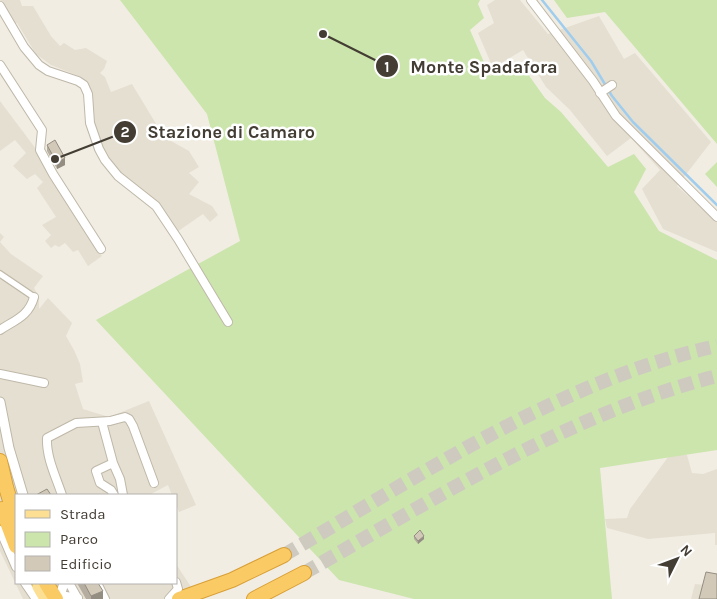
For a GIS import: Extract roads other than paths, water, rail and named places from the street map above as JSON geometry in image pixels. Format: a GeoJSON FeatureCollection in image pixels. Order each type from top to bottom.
{"type":"FeatureCollection","features":[{"type":"Feature","properties":{"kind":"highway"},"geometry":{"type":"LineString","coordinates":[[0,461],[15,517]]}},
{"type":"Feature","properties":{"kind":"highway"},"geometry":{"type":"LineString","coordinates":[[0,501],[15,543]]}},
{"type":"Feature","properties":{"kind":"highway"},"geometry":{"type":"LineString","coordinates":[[179,599],[232,580],[284,555]]}},
{"type":"Feature","properties":{"kind":"highway"},"geometry":{"type":"LineString","coordinates":[[254,599],[304,573]]}},
{"type":"Feature","properties":{"kind":"street"},"geometry":{"type":"LineString","coordinates":[[531,0],[616,116],[717,217]]}},
{"type":"Feature","properties":{"kind":"street"},"geometry":{"type":"LineString","coordinates":[[0,6],[24,47],[39,65],[48,71],[78,81],[84,85],[88,94],[90,123],[98,149],[118,176],[156,206],[228,322]]}},
{"type":"Feature","properties":{"kind":"street"},"geometry":{"type":"LineString","coordinates":[[0,65],[42,130],[40,150],[53,174],[101,249]]}},
{"type":"Feature","properties":{"kind":"street"},"geometry":{"type":"LineString","coordinates":[[600,93],[612,85]]}},
{"type":"Feature","properties":{"kind":"street"},"geometry":{"type":"LineString","coordinates":[[0,274],[34,297],[32,306],[27,312],[0,330]]}},
{"type":"Feature","properties":{"kind":"street"},"geometry":{"type":"LineString","coordinates":[[0,374],[44,383]]}},
{"type":"Feature","properties":{"kind":"street"},"geometry":{"type":"LineString","coordinates":[[0,402],[9,448],[23,494]]}},
{"type":"Feature","properties":{"kind":"street"},"geometry":{"type":"LineString","coordinates":[[62,494],[50,460],[47,438],[76,423],[110,422],[125,417],[130,419],[134,426],[154,483]]}},
{"type":"Feature","properties":{"kind":"street"},"geometry":{"type":"LineString","coordinates":[[102,422],[123,494]]}},
{"type":"Feature","properties":{"kind":"street"},"geometry":{"type":"LineString","coordinates":[[113,463],[96,471],[100,483],[113,494]]}},
{"type":"Feature","properties":{"kind":"street"},"geometry":{"type":"LineString","coordinates":[[0,530],[15,565]]}},
{"type":"Feature","properties":{"kind":"street"},"geometry":{"type":"LineString","coordinates":[[41,592],[64,584]]}},
{"type":"Feature","properties":{"kind":"street"},"geometry":{"type":"LineString","coordinates":[[68,584],[78,599]]}},
{"type":"Feature","properties":{"kind":"street"},"geometry":{"type":"LineString","coordinates":[[98,584],[105,599]]}},
{"type":"Feature","properties":{"kind":"street"},"geometry":{"type":"LineString","coordinates":[[168,599],[178,589],[177,584]]}},
{"type":"Feature","properties":{"kind":"street"},"geometry":{"type":"LineString","coordinates":[[41,592],[78,599]]}},
{"type":"Feature","properties":{"kind":"waterway"},"geometry":{"type":"LineString","coordinates":[[542,0],[591,61],[612,96],[633,122],[717,205]]}},
{"type":"Feature","properties":{"kind":"tunnel"},"geometry":{"type":"LineString","coordinates":[[284,555],[439,463],[493,433],[548,406],[604,381],[660,361],[717,346]]}},
{"type":"Feature","properties":{"kind":"tunnel"},"geometry":{"type":"LineString","coordinates":[[304,573],[453,488],[556,435],[608,412],[662,392],[717,376]]}},
{"type":"Feature","properties":{"kind":"place","name":"Monte Spadafora"},"geometry":{"type":"Point","coordinates":[323,34]}},
{"type":"Feature","properties":{"kind":"place","name":"Stazione di Camaro"},"geometry":{"type":"Point","coordinates":[55,159]}}]}
